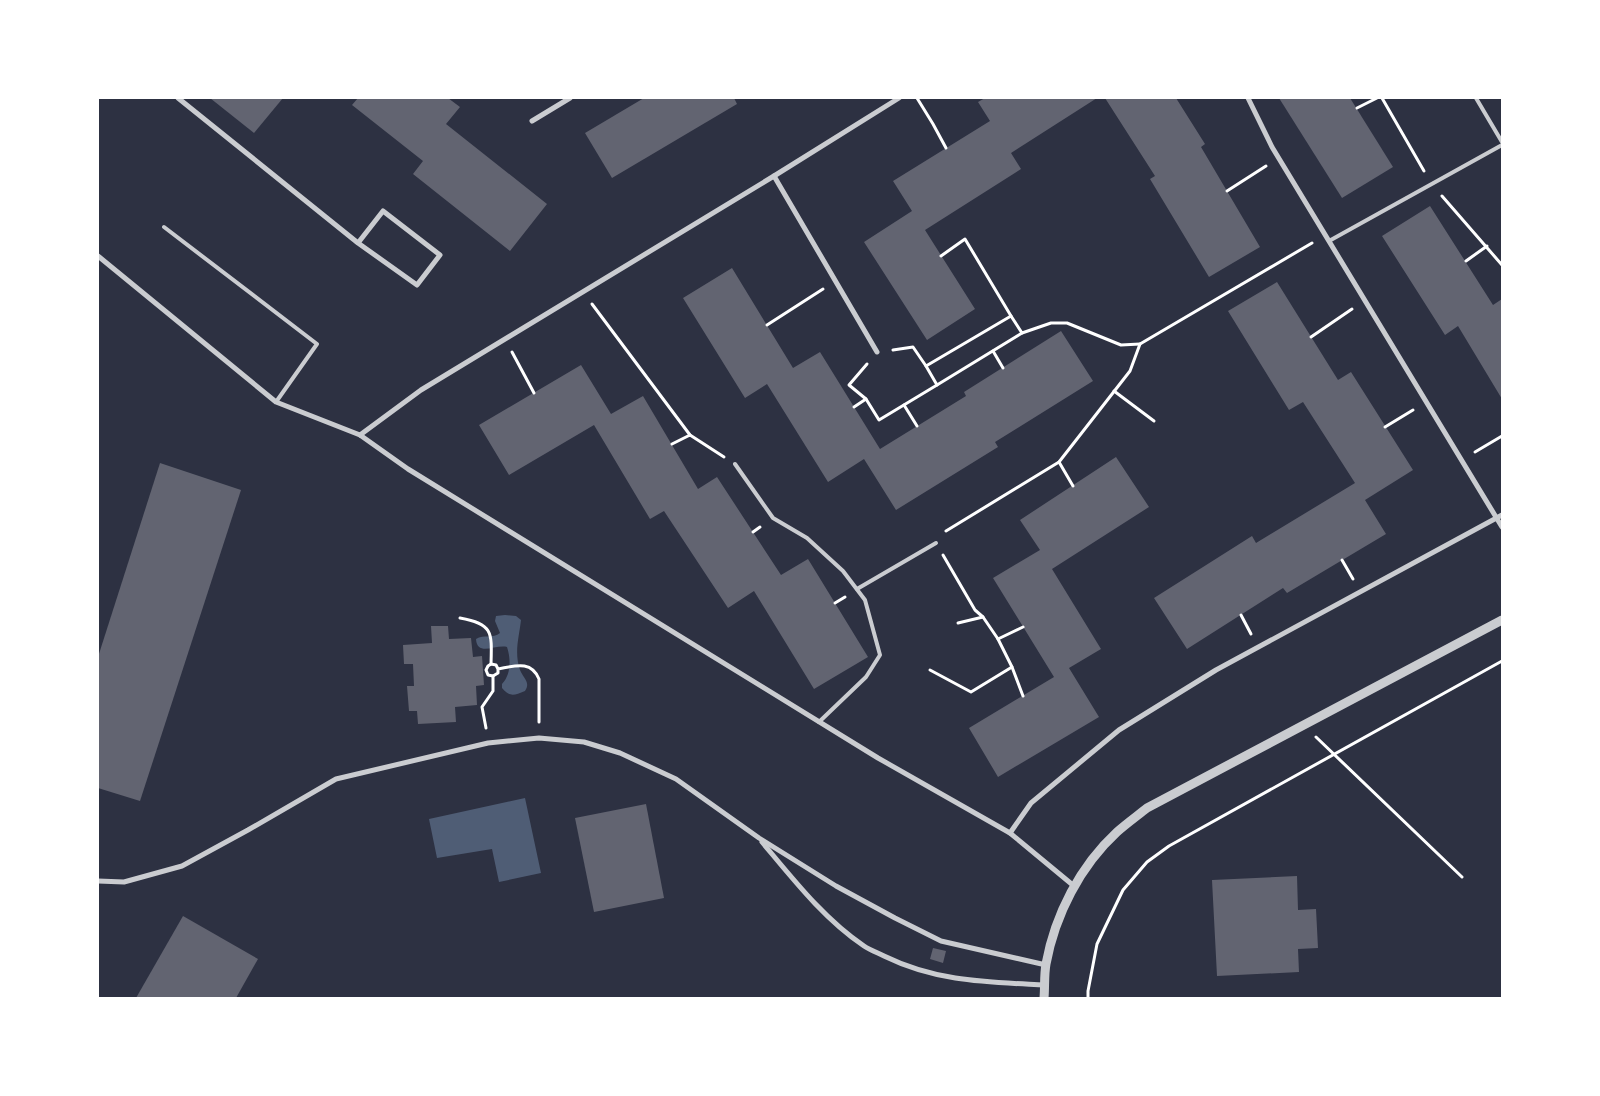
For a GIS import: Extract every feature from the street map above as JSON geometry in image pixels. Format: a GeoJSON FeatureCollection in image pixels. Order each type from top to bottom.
{"type":"FeatureCollection","features":[{"type":"Feature","properties":{"kind":"street"},"geometry":{"type":"LineString","coordinates":[[178,98],[358,244],[416,285],[440,255],[383,211],[358,244]]}},
{"type":"Feature","properties":{"kind":"street"},"geometry":{"type":"LineString","coordinates":[[532,121],[570,98]]}},
{"type":"Feature","properties":{"kind":"street"},"geometry":{"type":"LineString","coordinates":[[360,435],[421,390],[899,98]]}},
{"type":"Feature","properties":{"kind":"street"},"geometry":{"type":"LineString","coordinates":[[1248,98],[1279,158],[1461,460],[1500,517],[1502,527]]}},
{"type":"Feature","properties":{"kind":"street"},"geometry":{"type":"LineString","coordinates":[[774,176],[877,352]]}},
{"type":"Feature","properties":{"kind":"street"},"geometry":{"type":"LineString","coordinates":[[98,256],[276,402],[360,435],[408,469],[819,722],[1010,833],[1074,886]]}},
{"type":"Feature","properties":{"kind":"street"},"geometry":{"type":"LineString","coordinates":[[1010,833],[1031,803],[1119,730],[1216,670],[1500,517]]}},
{"type":"Feature","properties":{"kind":"street"},"geometry":{"type":"LineString","coordinates":[[1044,998],[1046,965],[1057,923],[1074,886],[1094,857],[1117,832],[1147,808],[1502,620]]}},
{"type":"Feature","properties":{"kind":"street"},"geometry":{"type":"LineString","coordinates":[[98,881],[124,882],[182,866],[336,779],[488,743],[539,738],[584,742],[628,756],[676,778],[759,838],[836,886],[941,942],[1046,965]]}},
{"type":"Feature","properties":{"kind":"street"},"geometry":{"type":"LineString","coordinates":[[759,838],[804,892],[836,924],[864,947],[900,964],[934,975],[973,982],[1045,985]]}},
{"type":"Feature","properties":{"kind":"lane"},"geometry":{"type":"LineString","coordinates":[[1329,241],[1502,144],[1476,98]]}},
{"type":"Feature","properties":{"kind":"lane"},"geometry":{"type":"LineString","coordinates":[[164,227],[316,344],[276,402]]}},
{"type":"Feature","properties":{"kind":"lane"},"geometry":{"type":"LineString","coordinates":[[735,464],[774,518],[807,538],[843,571],[865,600],[880,656],[866,676],[819,722]]}},
{"type":"Feature","properties":{"kind":"lane"},"geometry":{"type":"LineString","coordinates":[[857,589],[936,543]]}},
{"type":"Feature","properties":{"kind":"path"},"geometry":{"type":"LineString","coordinates":[[917,98],[946,148]]}},
{"type":"Feature","properties":{"kind":"path"},"geometry":{"type":"LineString","coordinates":[[1357,108],[1377,98]]}},
{"type":"Feature","properties":{"kind":"path"},"geometry":{"type":"LineString","coordinates":[[1227,191],[1279,158]]}},
{"type":"Feature","properties":{"kind":"path"},"geometry":{"type":"LineString","coordinates":[[937,384],[913,347],[877,352],[849,385],[866,399],[879,420],[1022,333],[1050,323],[1066,323],[1121,345],[1140,344],[1325,235]]}},
{"type":"Feature","properties":{"kind":"path"},"geometry":{"type":"LineString","coordinates":[[941,256],[965,238],[1022,333]]}},
{"type":"Feature","properties":{"kind":"path"},"geometry":{"type":"LineString","coordinates":[[1466,262],[1487,246]]}},
{"type":"Feature","properties":{"kind":"path"},"geometry":{"type":"LineString","coordinates":[[767,325],[836,281]]}},
{"type":"Feature","properties":{"kind":"path"},"geometry":{"type":"LineString","coordinates":[[583,292],[690,435],[735,464]]}},
{"type":"Feature","properties":{"kind":"path"},"geometry":{"type":"LineString","coordinates":[[1312,337],[1365,300]]}},
{"type":"Feature","properties":{"kind":"path"},"geometry":{"type":"LineString","coordinates":[[926,366],[1011,316]]}},
{"type":"Feature","properties":{"kind":"path"},"geometry":{"type":"LineString","coordinates":[[504,339],[534,393]]}},
{"type":"Feature","properties":{"kind":"path"},"geometry":{"type":"LineString","coordinates":[[1023,696],[1012,667],[998,639],[983,617],[975,610],[933,539],[1059,462],[1130,371],[1140,344]]}},
{"type":"Feature","properties":{"kind":"path"},"geometry":{"type":"LineString","coordinates":[[993,351],[1003,368]]}},
{"type":"Feature","properties":{"kind":"path"},"geometry":{"type":"LineString","coordinates":[[1114,391],[1154,421]]}},
{"type":"Feature","properties":{"kind":"path"},"geometry":{"type":"LineString","coordinates":[[854,407],[866,399]]}},
{"type":"Feature","properties":{"kind":"path"},"geometry":{"type":"LineString","coordinates":[[1386,427],[1426,402]]}},
{"type":"Feature","properties":{"kind":"path"},"geometry":{"type":"LineString","coordinates":[[904,404],[917,426]]}},
{"type":"Feature","properties":{"kind":"path"},"geometry":{"type":"LineString","coordinates":[[672,444],[690,435]]}},
{"type":"Feature","properties":{"kind":"path"},"geometry":{"type":"LineString","coordinates":[[1461,460],[1502,436]]}},
{"type":"Feature","properties":{"kind":"path"},"geometry":{"type":"LineString","coordinates":[[1059,462],[1073,486]]}},
{"type":"Feature","properties":{"kind":"path"},"geometry":{"type":"LineString","coordinates":[[1241,614],[1258,647]]}},
{"type":"Feature","properties":{"kind":"path"},"geometry":{"type":"LineString","coordinates":[[958,623],[983,617]]}},
{"type":"Feature","properties":{"kind":"path"},"geometry":{"type":"LineString","coordinates":[[460,618],[477,621],[486,627],[489,633],[491,664],[485,670],[488,675],[494,676]]}},
{"type":"Feature","properties":{"kind":"path"},"geometry":{"type":"LineString","coordinates":[[998,639],[1024,627]]}},
{"type":"Feature","properties":{"kind":"path"},"geometry":{"type":"LineString","coordinates":[[1088,998],[1097,944],[1123,890],[1147,862],[1169,846],[1502,661]]}},
{"type":"Feature","properties":{"kind":"path"},"geometry":{"type":"LineString","coordinates":[[491,664],[496,665],[498,668],[526,665],[533,668],[539,679],[539,738]]}},
{"type":"Feature","properties":{"kind":"path"},"geometry":{"type":"LineString","coordinates":[[930,670],[971,692],[1012,667]]}},
{"type":"Feature","properties":{"kind":"path"},"geometry":{"type":"LineString","coordinates":[[488,743],[482,707],[493,691],[494,676],[498,673],[498,668]]}},
{"type":"Feature","properties":{"kind":"path"},"geometry":{"type":"LineString","coordinates":[[1304,725],[1462,877]]}},
{"type":"Feature","properties":{"kind":"water"},"geometry":{"type":"Polygon","coordinates":[[[496,616],[516,616],[521,620],[517,657],[520,670],[526,680],[527,688],[525,691],[513,695],[502,688],[509,667],[507,647],[483,649],[477,644],[476,639],[500,633],[495,621],[496,616]]]}},
{"type":"Feature","properties":{"kind":"water"},"geometry":{"type":"Polygon","coordinates":[[[525,798],[541,873],[499,882],[492,849],[437,858],[429,819],[525,798]]]}},
{"type":"Feature","properties":{"kind":"building"},"geometry":{"type":"Polygon","coordinates":[[[210,98],[283,98],[254,133],[210,98]]]}},
{"type":"Feature","properties":{"kind":"building"},"geometry":{"type":"Polygon","coordinates":[[[358,98],[448,98],[460,107],[446,124],[547,204],[510,251],[413,174],[423,161],[352,105],[358,98]]]}},
{"type":"Feature","properties":{"kind":"building"},"geometry":{"type":"Polygon","coordinates":[[[644,98],[734,98],[737,104],[612,178],[585,133],[644,98]]]}},
{"type":"Feature","properties":{"kind":"building"},"geometry":{"type":"Polygon","coordinates":[[[985,98],[1097,98],[1011,153],[1021,169],[925,230],[975,309],[927,340],[864,242],[912,211],[893,181],[990,121],[978,102],[985,98]]]}},
{"type":"Feature","properties":{"kind":"building"},"geometry":{"type":"Polygon","coordinates":[[[1105,98],[1176,98],[1205,144],[1201,147],[1260,247],[1209,277],[1150,179],[1155,176],[1105,98]]]}},
{"type":"Feature","properties":{"kind":"building"},"geometry":{"type":"Polygon","coordinates":[[[1279,98],[1350,98],[1393,167],[1342,198],[1279,98]]]}},
{"type":"Feature","properties":{"kind":"building"},"geometry":{"type":"Polygon","coordinates":[[[1430,206],[1493,305],[1502,299],[1502,399],[1458,326],[1445,335],[1382,236],[1430,206]]]}},
{"type":"Feature","properties":{"kind":"building"},"geometry":{"type":"Polygon","coordinates":[[[732,268],[793,368],[820,352],[880,449],[966,396],[964,392],[1061,331],[1093,381],[995,442],[998,447],[896,510],[864,459],[828,482],[767,384],[745,398],[683,298],[732,268]]]}},
{"type":"Feature","properties":{"kind":"building"},"geometry":{"type":"Polygon","coordinates":[[[1277,282],[1338,380],[1351,372],[1413,470],[1365,500],[1386,534],[1287,593],[1283,588],[1187,649],[1154,598],[1252,536],[1256,543],[1355,483],[1303,402],[1289,410],[1228,311],[1277,282]]]}},
{"type":"Feature","properties":{"kind":"building"},"geometry":{"type":"Polygon","coordinates":[[[581,365],[611,414],[643,396],[698,489],[717,477],[781,575],[808,559],[868,657],[814,689],[754,591],[728,608],[664,511],[650,519],[594,425],[509,475],[479,425],[581,365]]]}},
{"type":"Feature","properties":{"kind":"building"},"geometry":{"type":"Polygon","coordinates":[[[1116,457],[1149,507],[1052,569],[1101,649],[1069,668],[1099,717],[998,777],[969,728],[1054,677],[993,578],[1040,550],[1020,520],[1116,457]]]}},
{"type":"Feature","properties":{"kind":"building"},"geometry":{"type":"Polygon","coordinates":[[[160,463],[241,490],[140,801],[98,788],[98,657],[160,463]]]}},
{"type":"Feature","properties":{"kind":"building"},"geometry":{"type":"Polygon","coordinates":[[[431,626],[448,626],[449,639],[471,638],[473,657],[482,656],[484,685],[476,686],[477,705],[455,707],[456,722],[418,724],[417,711],[409,711],[407,686],[414,686],[413,664],[404,664],[403,645],[432,643],[431,626]]]}},
{"type":"Feature","properties":{"kind":"building"},"geometry":{"type":"Polygon","coordinates":[[[646,804],[664,898],[594,912],[575,818],[646,804]]]}},
{"type":"Feature","properties":{"kind":"building"},"geometry":{"type":"Polygon","coordinates":[[[1297,876],[1298,910],[1316,909],[1318,948],[1298,949],[1299,972],[1217,976],[1212,880],[1297,876]]]}},
{"type":"Feature","properties":{"kind":"building"},"geometry":{"type":"Polygon","coordinates":[[[183,916],[258,959],[236,998],[136,998],[183,916]]]}},
{"type":"Feature","properties":{"kind":"building"},"geometry":{"type":"Polygon","coordinates":[[[933,948],[946,951],[943,963],[930,959],[933,948]]]}}]}
